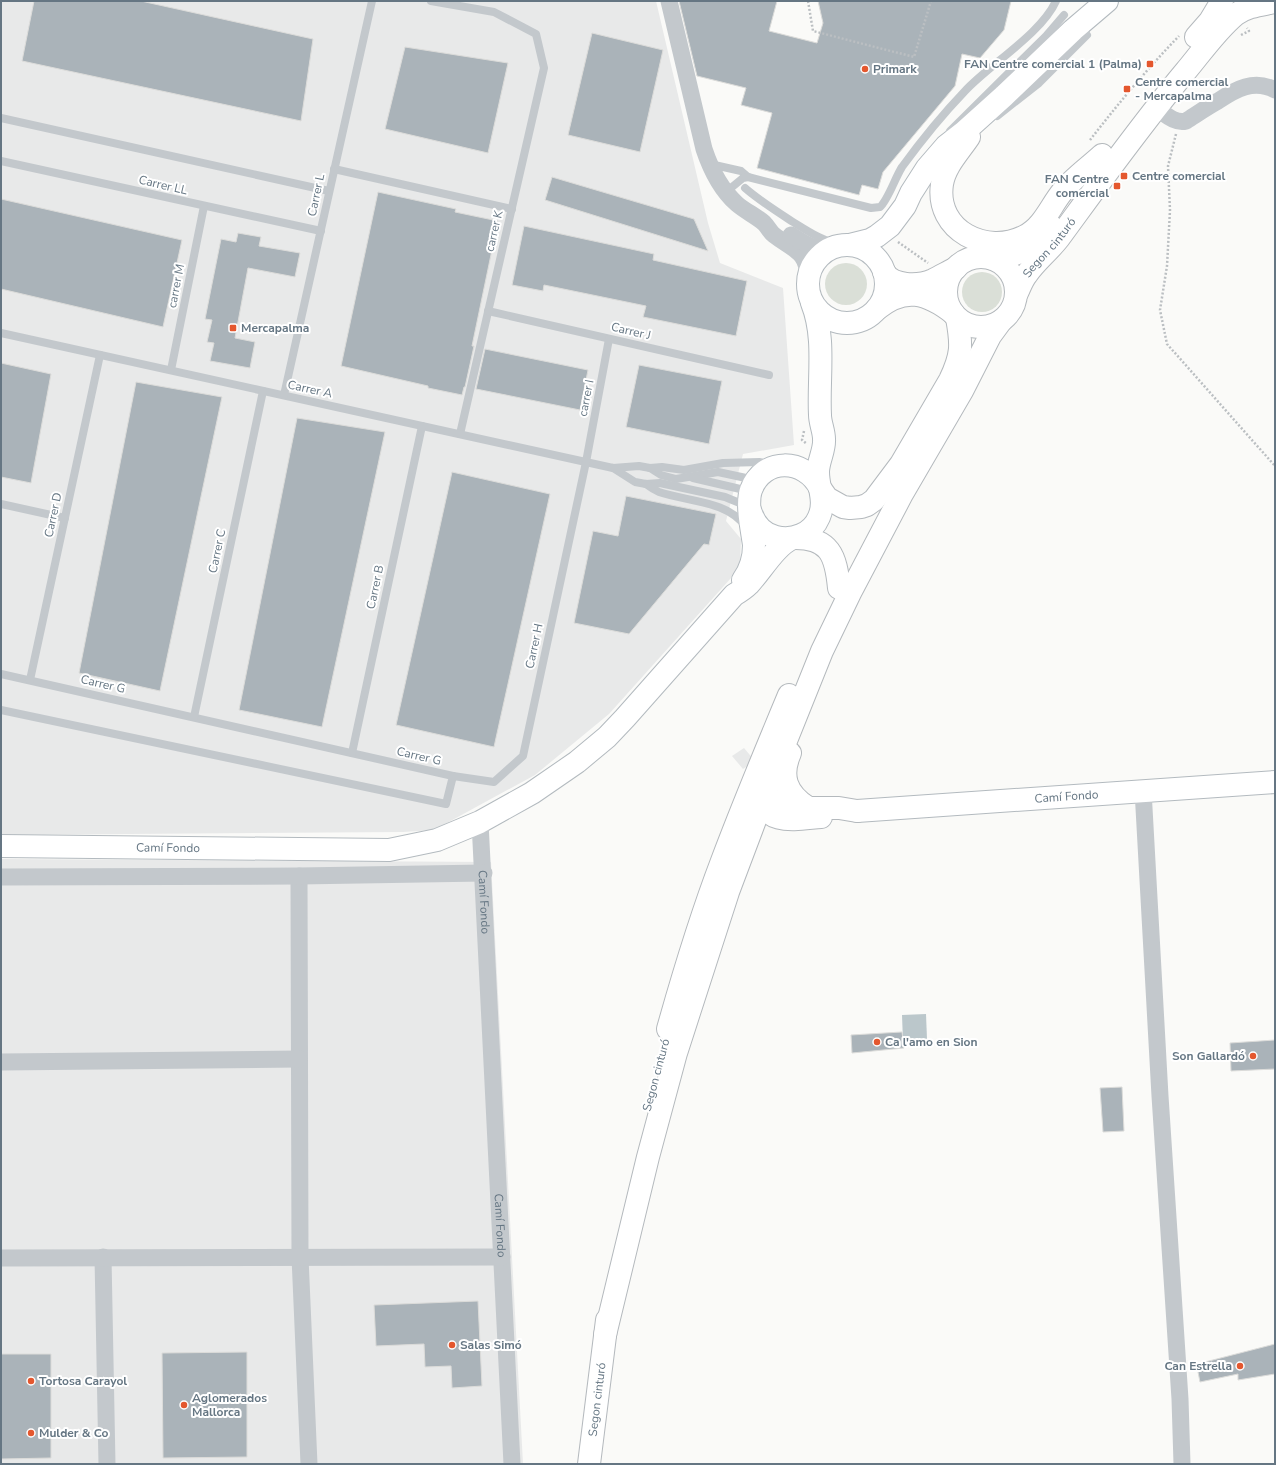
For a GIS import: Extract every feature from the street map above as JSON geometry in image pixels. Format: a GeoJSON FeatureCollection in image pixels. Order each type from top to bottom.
{"type":"FeatureCollection","features":[{"type":"Feature","properties":{"kind":"main road"},"geometry":{"type":"LineString","coordinates":[[1102,155],[1062,191],[1040,224],[1034,230],[1019,238],[1009,241],[988,242],[970,237],[958,229],[949,218],[943,204],[942,189],[945,174],[951,162],[974,133],[1028,74],[1073,30],[1107,1]]}},
{"type":"Feature","properties":{"kind":"main road"},"geometry":{"type":"LineString","coordinates":[[841,246],[862,248],[873,255],[891,280],[912,284],[933,280],[956,268],[965,261],[976,257],[993,259],[1006,258],[1028,249],[1039,240],[1056,220],[1102,155],[1210,21],[1222,1]]}},
{"type":"Feature","properties":{"kind":"main road","name":"Segon cinturó"},"geometry":{"type":"LineString","coordinates":[[1017,293],[1026,275],[1058,239],[1114,162],[1202,51],[1236,15],[1247,9],[1269,4]]}},
{"type":"Feature","properties":{"kind":"main road"},"geometry":{"type":"LineString","coordinates":[[812,303],[820,313],[836,322],[849,324],[870,315],[881,303],[886,291],[883,270],[883,255],[918,180],[941,151],[990,114]]}},
{"type":"Feature","properties":{"kind":"main road"},"geometry":{"type":"LineString","coordinates":[[480,822],[557,777],[607,737],[734,595],[752,564],[754,553],[749,497],[750,491],[758,477],[772,468],[799,460],[812,431],[820,372],[819,329],[808,291],[809,271],[816,260],[824,252],[841,246],[870,240],[884,232],[894,230],[906,223],[918,196],[936,169],[951,151],[974,133]]}},
{"type":"Feature","properties":{"kind":"main road"},"geometry":{"type":"LineString","coordinates":[[800,813],[798,801],[789,789],[784,770],[807,709],[810,665],[829,636],[878,537],[905,487],[962,391],[990,336],[1012,309],[1017,293],[1015,282],[1011,272],[1003,264],[993,259]]}},
{"type":"Feature","properties":{"kind":"main road"},"geometry":{"type":"LineString","coordinates":[[782,466],[795,466],[805,470],[814,478],[827,498],[838,505],[850,508],[861,507],[874,500],[901,464],[950,380],[959,360],[960,340],[955,316],[947,302],[946,290],[949,278],[956,268]]}},
{"type":"Feature","properties":{"kind":"main road"},"geometry":{"type":"LineString","coordinates":[[820,372],[837,337],[847,328],[894,299],[918,295],[934,300],[967,325],[978,328],[990,326],[1001,321]]}},
{"type":"Feature","properties":{"kind":"main road"},"geometry":{"type":"LineString","coordinates":[[734,595],[748,585],[770,558],[786,542],[804,534],[817,521],[822,505],[818,469],[824,440],[812,431]]}},
{"type":"Feature","properties":{"kind":"main road"},"geometry":{"type":"LineString","coordinates":[[739,861],[839,588],[891,490],[901,464]]}},
{"type":"Feature","properties":{"kind":"main road"},"geometry":{"type":"LineString","coordinates":[[750,510],[755,522],[769,534],[781,538],[810,539],[825,546],[836,564],[839,588]]}},
{"type":"Feature","properties":{"kind":"main road","name":"Segon cinturó"},"geometry":{"type":"LineString","coordinates":[[589,1464],[614,1264],[638,1144],[662,1048],[704,911],[736,823],[810,665]]}},
{"type":"Feature","properties":{"kind":"main road","name":"Camí Fondo"},"geometry":{"type":"LineString","coordinates":[[800,813],[840,816],[857,811],[1275,782]]}},
{"type":"Feature","properties":{"kind":"main road"},"geometry":{"type":"LineString","coordinates":[[765,793],[770,814],[776,817],[800,813]]}},
{"type":"Feature","properties":{"kind":"main road"},"geometry":{"type":"LineString","coordinates":[[662,1048],[683,1004],[715,905],[749,814],[765,793]]}},
{"type":"Feature","properties":{"kind":"main road"},"geometry":{"type":"LineString","coordinates":[[739,861],[749,846],[759,836],[800,813]]}},
{"type":"Feature","properties":{"kind":"main road","name":"Camí Fondo"},"geometry":{"type":"LineString","coordinates":[[1,846],[389,850],[437,840],[480,822]]}},
{"type":"Feature","properties":{"kind":"main road","name":"Segon cinturó"},"geometry":{"type":"LineString","coordinates":[[605,1335],[648,1157],[676,1053],[739,861]]}},
{"type":"Feature","properties":{"kind":"street"},"geometry":{"type":"LineString","coordinates":[[669,1],[704,149],[715,178],[737,204],[764,223],[774,234],[796,248],[806,264],[808,278]]}},
{"type":"Feature","properties":{"kind":"street"},"geometry":{"type":"LineString","coordinates":[[1156,108],[1181,122],[1186,121],[1234,91],[1245,86],[1263,85],[1275,90]]}},
{"type":"Feature","properties":{"kind":"street"},"geometry":{"type":"LineString","coordinates":[[764,223],[778,226],[810,247],[820,249],[841,246]]}},
{"type":"Feature","properties":{"kind":"street"},"geometry":{"type":"LineString","coordinates":[[1143,790],[1160,1096],[1180,1399],[1182,1464]]}},
{"type":"Feature","properties":{"kind":"street","name":"Camí Fondo"},"geometry":{"type":"LineString","coordinates":[[480,822],[484,873],[512,1464]]}},
{"type":"Feature","properties":{"kind":"street"},"geometry":{"type":"LineString","coordinates":[[1,877],[299,876],[484,873]]}},
{"type":"Feature","properties":{"kind":"street"},"geometry":{"type":"LineString","coordinates":[[299,876],[300,1257],[309,1464]]}},
{"type":"Feature","properties":{"kind":"street"},"geometry":{"type":"LineString","coordinates":[[1,1062],[300,1060]]}},
{"type":"Feature","properties":{"kind":"street"},"geometry":{"type":"LineString","coordinates":[[103,1257],[107,1464]]}},
{"type":"Feature","properties":{"kind":"street"},"geometry":{"type":"LineString","coordinates":[[1,1258],[502,1257]]}},
{"type":"Feature","properties":{"kind":"lane","name":"Carrer L"},"geometry":{"type":"LineString","coordinates":[[284,395],[372,1]]}},
{"type":"Feature","properties":{"kind":"lane","name":"carrer K"},"geometry":{"type":"LineString","coordinates":[[431,1],[494,12],[536,34],[544,68],[460,434]]}},
{"type":"Feature","properties":{"kind":"lane"},"geometry":{"type":"LineString","coordinates":[[709,164],[741,171],[748,177],[871,208],[880,207],[902,167],[965,91],[1027,36],[1055,4],[1062,1]]}},
{"type":"Feature","properties":{"kind":"lane"},"geometry":{"type":"LineString","coordinates":[[894,230],[897,208],[905,189],[917,170],[937,145],[1046,36],[1064,15]]}},
{"type":"Feature","properties":{"kind":"lane"},"geometry":{"type":"LineString","coordinates":[[990,114],[1039,83],[1087,35]]}},
{"type":"Feature","properties":{"kind":"lane"},"geometry":{"type":"LineString","coordinates":[[1,118],[329,192]]}},
{"type":"Feature","properties":{"kind":"lane","name":"Carrer LL"},"geometry":{"type":"LineString","coordinates":[[1,161],[321,231]]}},
{"type":"Feature","properties":{"kind":"lane"},"geometry":{"type":"LineString","coordinates":[[334,169],[512,209]]}},
{"type":"Feature","properties":{"kind":"lane"},"geometry":{"type":"LineString","coordinates":[[726,192],[743,178],[748,177]]}},
{"type":"Feature","properties":{"kind":"lane"},"geometry":{"type":"LineString","coordinates":[[745,188],[762,202],[814,234],[828,242],[841,246]]}},
{"type":"Feature","properties":{"kind":"lane","name":"carrer M"},"geometry":{"type":"LineString","coordinates":[[171,370],[204,206]]}},
{"type":"Feature","properties":{"kind":"lane","name":"Carrer J"},"geometry":{"type":"LineString","coordinates":[[488,312],[769,375]]}},
{"type":"Feature","properties":{"kind":"lane","name":"Carrer A"},"geometry":{"type":"LineString","coordinates":[[1,333],[613,468]]}},
{"type":"Feature","properties":{"kind":"lane","name":"carrer I"},"geometry":{"type":"LineString","coordinates":[[586,462],[610,339]]}},
{"type":"Feature","properties":{"kind":"lane","name":"Carrer D"},"geometry":{"type":"LineString","coordinates":[[30,680],[100,355]]}},
{"type":"Feature","properties":{"kind":"lane","name":"Carrer C"},"geometry":{"type":"LineString","coordinates":[[194,717],[263,391]]}},
{"type":"Feature","properties":{"kind":"lane","name":"Carrer B"},"geometry":{"type":"LineString","coordinates":[[352,752],[422,426]]}},
{"type":"Feature","properties":{"kind":"lane","name":"Carrer H"},"geometry":{"type":"LineString","coordinates":[[453,776],[494,782],[523,756],[586,462]]}},
{"type":"Feature","properties":{"kind":"lane"},"geometry":{"type":"LineString","coordinates":[[613,468],[639,466],[684,470],[723,462],[760,462],[782,466]]}},
{"type":"Feature","properties":{"kind":"lane"},"geometry":{"type":"LineString","coordinates":[[613,468],[635,482],[646,484],[660,482],[725,497],[745,504],[750,510]]}},
{"type":"Feature","properties":{"kind":"lane"},"geometry":{"type":"LineString","coordinates":[[650,468],[661,475],[676,478],[699,479],[740,489],[752,485],[758,477]]}},
{"type":"Feature","properties":{"kind":"lane"},"geometry":{"type":"LineString","coordinates":[[683,478],[718,472],[750,478],[758,477]]}},
{"type":"Feature","properties":{"kind":"lane"},"geometry":{"type":"LineString","coordinates":[[646,484],[658,492],[706,503],[732,514],[745,524],[754,541]]}},
{"type":"Feature","properties":{"kind":"lane"},"geometry":{"type":"LineString","coordinates":[[1,504],[64,518]]}},
{"type":"Feature","properties":{"kind":"lane","name":"Carrer G"},"geometry":{"type":"LineString","coordinates":[[1,674],[453,776],[446,804],[1,710]]}},
{"type":"Feature","properties":{"kind":"path"},"geometry":{"type":"LineString","coordinates":[[808,1],[814,31],[914,57],[931,1]]}},
{"type":"Feature","properties":{"kind":"path"},"geometry":{"type":"LineString","coordinates":[[1175,120],[1177,127],[1168,166],[1170,210],[1167,266],[1160,310],[1168,344],[1275,466]]}},
{"type":"Feature","properties":{"kind":"path"},"geometry":{"type":"LineString","coordinates":[[894,230],[930,265]]}},
{"type":"Feature","properties":{"kind":"shaded area","name":"Mercapalma"},"geometry":{"type":"Polygon","coordinates":[[[1,1],[656,1],[708,223],[720,263],[783,288],[794,445],[743,454],[726,521],[741,539],[740,568],[609,714],[535,775],[434,830],[403,832],[1,835],[1,1]]]}},
{"type":"Feature","properties":{"kind":"shaded area"},"geometry":{"type":"Polygon","coordinates":[[[842,263],[850,263],[858,266],[864,272],[867,284],[864,296],[858,302],[850,305],[842,305],[834,302],[828,296],[825,288],[825,280],[828,272],[834,266],[842,263]]]}},
{"type":"Feature","properties":{"kind":"shaded area"},"geometry":{"type":"Polygon","coordinates":[[[982,272],[990,274],[996,278],[1000,284],[1002,292],[1000,300],[996,306],[990,310],[982,312],[974,310],[968,306],[964,300],[962,292],[964,284],[968,278],[974,274],[982,272]]]}},
{"type":"Feature","properties":{"kind":"shaded area"},"geometry":{"type":"Polygon","coordinates":[[[744,748],[755,761],[743,769],[732,756],[744,748]]]}},
{"type":"Feature","properties":{"kind":"shaded area"},"geometry":{"type":"Polygon","coordinates":[[[1,859],[491,862],[523,1464],[1,1464],[1,859]]]}},
{"type":"Feature","properties":{"kind":"shaded area"},"geometry":{"type":"Polygon","coordinates":[[[926,1014],[927,1039],[903,1041],[902,1015],[926,1014]]]}},
{"type":"Feature","properties":{"kind":"building"},"geometry":{"type":"Polygon","coordinates":[[[34,1],[141,1],[313,39],[301,121],[22,61],[34,1]]]}},
{"type":"Feature","properties":{"kind":"building"},"geometry":{"type":"Polygon","coordinates":[[[679,1],[777,1],[769,31],[817,43],[823,23],[818,1],[1011,1],[1004,30],[980,58],[962,54],[955,86],[883,172],[878,189],[862,185],[859,195],[757,168],[772,113],[741,105],[746,88],[697,76],[679,1]]]}},
{"type":"Feature","properties":{"kind":"building"},"geometry":{"type":"Polygon","coordinates":[[[592,33],[663,50],[640,152],[568,135],[592,33]]]}},
{"type":"Feature","properties":{"kind":"building"},"geometry":{"type":"Polygon","coordinates":[[[405,47],[508,63],[488,153],[385,129],[405,47]]]}},
{"type":"Feature","properties":{"kind":"building"},"geometry":{"type":"Polygon","coordinates":[[[552,177],[694,219],[708,251],[545,200],[552,177]]]}},
{"type":"Feature","properties":{"kind":"building"},"geometry":{"type":"Polygon","coordinates":[[[378,192],[456,209],[455,212],[498,221],[472,346],[474,346],[462,395],[341,366],[378,192]]]}},
{"type":"Feature","properties":{"kind":"building"},"geometry":{"type":"Polygon","coordinates":[[[1,199],[182,240],[163,327],[1,289],[1,199]]]}},
{"type":"Feature","properties":{"kind":"building"},"geometry":{"type":"Polygon","coordinates":[[[524,226],[654,254],[653,260],[747,281],[736,336],[643,317],[646,306],[544,285],[543,291],[512,285],[524,226]]]}},
{"type":"Feature","properties":{"kind":"building"},"geometry":{"type":"Polygon","coordinates":[[[238,233],[261,237],[259,246],[300,253],[295,277],[248,268],[235,338],[255,342],[250,368],[210,361],[214,343],[207,342],[212,320],[205,319],[221,239],[236,242],[238,233]]]}},
{"type":"Feature","properties":{"kind":"building"},"geometry":{"type":"Polygon","coordinates":[[[485,349],[588,370],[580,410],[476,389],[485,349]]]}},
{"type":"Feature","properties":{"kind":"building"},"geometry":{"type":"Polygon","coordinates":[[[1,363],[51,374],[31,483],[1,477],[1,363]]]}},
{"type":"Feature","properties":{"kind":"building"},"geometry":{"type":"Polygon","coordinates":[[[639,365],[722,381],[709,444],[626,427],[639,365]]]}},
{"type":"Feature","properties":{"kind":"building"},"geometry":{"type":"Polygon","coordinates":[[[136,382],[222,397],[160,691],[79,673],[136,382]]]}},
{"type":"Feature","properties":{"kind":"building"},"geometry":{"type":"Polygon","coordinates":[[[297,418],[385,432],[322,727],[239,710],[297,418]]]}},
{"type":"Feature","properties":{"kind":"building"},"geometry":{"type":"Polygon","coordinates":[[[452,472],[550,494],[494,747],[396,725],[452,472]]]}},
{"type":"Feature","properties":{"kind":"building"},"geometry":{"type":"Polygon","coordinates":[[[626,496],[716,514],[709,545],[704,544],[629,634],[574,623],[593,531],[618,536],[626,496]]]}},
{"type":"Feature","properties":{"kind":"building","name":"Ca l'amo en Sion"},"geometry":{"type":"Polygon","coordinates":[[[902,1032],[904,1048],[852,1053],[851,1035],[902,1032]]]}},
{"type":"Feature","properties":{"kind":"building","name":"Son Gallardó"},"geometry":{"type":"Polygon","coordinates":[[[1275,1040],[1275,1069],[1231,1071],[1230,1043],[1275,1040]]]}},
{"type":"Feature","properties":{"kind":"building"},"geometry":{"type":"Polygon","coordinates":[[[1122,1087],[1124,1131],[1103,1132],[1100,1088],[1122,1087]]]}},
{"type":"Feature","properties":{"kind":"building","name":"Salas Simó"},"geometry":{"type":"Polygon","coordinates":[[[478,1301],[482,1386],[452,1388],[451,1366],[425,1367],[424,1344],[376,1346],[374,1305],[478,1301]]]}},
{"type":"Feature","properties":{"kind":"building","name":"Can Estrella"},"geometry":{"type":"Polygon","coordinates":[[[1275,1344],[1275,1374],[1238,1380],[1238,1374],[1200,1382],[1198,1372],[1206,1369],[1205,1362],[1275,1344]]]}},
{"type":"Feature","properties":{"kind":"building"},"geometry":{"type":"Polygon","coordinates":[[[247,1352],[247,1457],[163,1458],[162,1353],[247,1352]]]}},
{"type":"Feature","properties":{"kind":"building"},"geometry":{"type":"Polygon","coordinates":[[[1,1354],[51,1354],[51,1458],[1,1459],[1,1354]]]}},
{"type":"Feature","properties":{"kind":"place","name":"FAN Centre comercial 1 (Palma)"},"geometry":{"type":"Point","coordinates":[1150,64]}},
{"type":"Feature","properties":{"kind":"place","name":"Primark"},"geometry":{"type":"Point","coordinates":[865,69]}},
{"type":"Feature","properties":{"kind":"place","name":"Centre comercial - Mercapalma"},"geometry":{"type":"Point","coordinates":[1127,89]}},
{"type":"Feature","properties":{"kind":"place","name":"Centre comercial"},"geometry":{"type":"Point","coordinates":[1124,176]}},
{"type":"Feature","properties":{"kind":"place","name":"FAN Centre comercial"},"geometry":{"type":"Point","coordinates":[1117,186]}},
{"type":"Feature","properties":{"kind":"place","name":"Mercapalma"},"geometry":{"type":"Point","coordinates":[233,328]}},
{"type":"Feature","properties":{"kind":"place","name":"Ca l'amo en Sion"},"geometry":{"type":"Point","coordinates":[877,1042]}},
{"type":"Feature","properties":{"kind":"place","name":"Son Gallardó"},"geometry":{"type":"Point","coordinates":[1253,1056]}},
{"type":"Feature","properties":{"kind":"place","name":"Salas Simó"},"geometry":{"type":"Point","coordinates":[452,1345]}},
{"type":"Feature","properties":{"kind":"place","name":"Can Estrella"},"geometry":{"type":"Point","coordinates":[1240,1366]}},
{"type":"Feature","properties":{"kind":"place","name":"Tortosa Carayol"},"geometry":{"type":"Point","coordinates":[31,1381]}},
{"type":"Feature","properties":{"kind":"place","name":"Aglomerados Mallorca"},"geometry":{"type":"Point","coordinates":[184,1405]}},
{"type":"Feature","properties":{"kind":"place","name":"Mulder & Co"},"geometry":{"type":"Point","coordinates":[31,1433]}}]}
